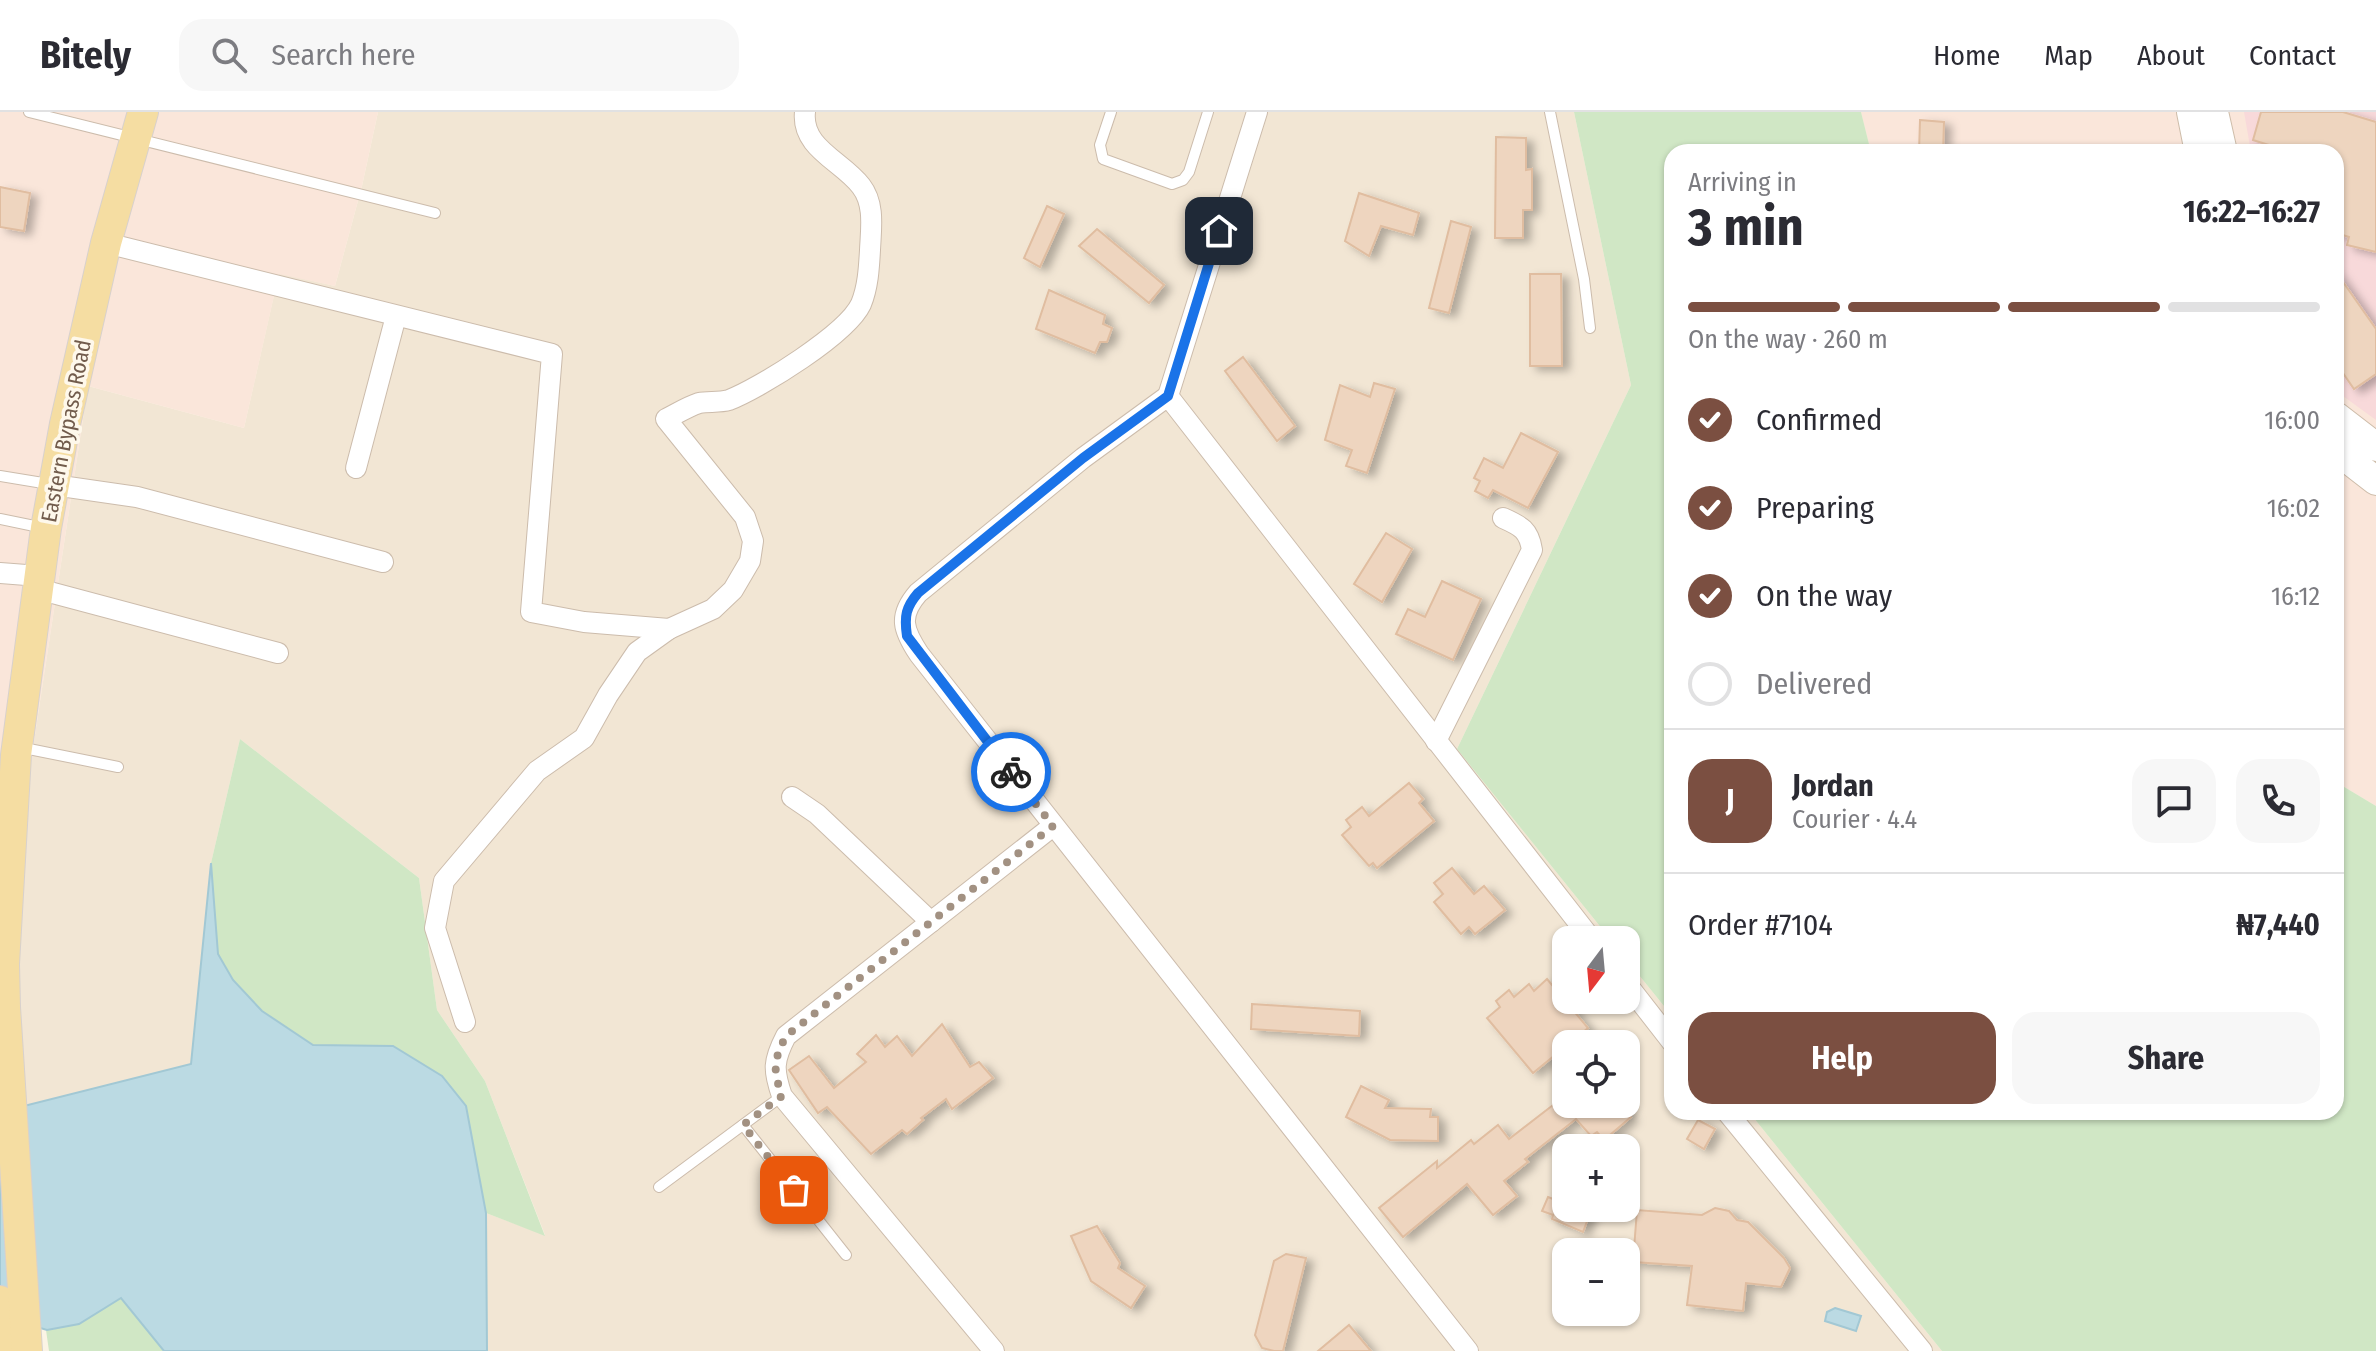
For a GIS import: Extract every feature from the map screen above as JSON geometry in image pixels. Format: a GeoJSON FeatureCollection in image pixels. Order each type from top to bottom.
{"type":"FeatureCollection","features":[{"type":"Feature","properties":{"kind":"main road","name":"Eastern Bypass Road"},"geometry":{"type":"LineString","coordinates":[[27,1351],[4,964],[16,751],[46,528],[65,424],[106,243],[138,125]]}},
{"type":"Feature","properties":{"kind":"main road","name":"Eastern Bypass Road"},"geometry":{"type":"LineString","coordinates":[[0,818],[16,751]]}},
{"type":"Feature","properties":{"kind":"main road"},"geometry":{"type":"LineString","coordinates":[[0,1301],[3,1351]]}},
{"type":"Feature","properties":{"kind":"street"},"geometry":{"type":"LineString","coordinates":[[465,1022],[435,928],[444,881],[537,771],[584,738],[637,652],[669,629],[713,609],[733,590],[750,561],[753,541],[745,517],[666,419],[700,403],[726,401],[751,388],[843,328],[860,305],[869,277],[872,221],[869,197],[839,163],[815,147],[804,122],[805,112]]}},
{"type":"Feature","properties":{"kind":"street"},"geometry":{"type":"LineString","coordinates":[[1257,112],[1168,396],[1083,458],[918,593],[907,606],[904,621],[907,636],[1053,826],[1468,1351]]}},
{"type":"Feature","properties":{"kind":"street"},"geometry":{"type":"LineString","coordinates":[[2191,112],[2197,144]]}},
{"type":"Feature","properties":{"kind":"street"},"geometry":{"type":"LineString","coordinates":[[2214,112],[2221,144]]}},
{"type":"Feature","properties":{"kind":"street"},"geometry":{"type":"LineString","coordinates":[[106,243],[552,354],[531,612],[584,622],[669,629]]}},
{"type":"Feature","properties":{"kind":"street"},"geometry":{"type":"LineString","coordinates":[[356,468],[396,316]]}},
{"type":"Feature","properties":{"kind":"street"},"geometry":{"type":"LineString","coordinates":[[1168,396],[1581,926]]}},
{"type":"Feature","properties":{"kind":"street"},"geometry":{"type":"LineString","coordinates":[[2344,422],[2376,447]]}},
{"type":"Feature","properties":{"kind":"street"},"geometry":{"type":"LineString","coordinates":[[2344,456],[2376,481]]}},
{"type":"Feature","properties":{"kind":"street"},"geometry":{"type":"LineString","coordinates":[[54,485],[137,497],[383,562]]}},
{"type":"Feature","properties":{"kind":"street"},"geometry":{"type":"LineString","coordinates":[[1436,741],[1532,550],[1530,536],[1524,528],[1503,518]]}},
{"type":"Feature","properties":{"kind":"street"},"geometry":{"type":"LineString","coordinates":[[0,573],[278,653]]}},
{"type":"Feature","properties":{"kind":"street"},"geometry":{"type":"LineString","coordinates":[[792,797],[817,814],[931,922]]}},
{"type":"Feature","properties":{"kind":"street"},"geometry":{"type":"LineString","coordinates":[[994,1351],[782,1096],[773,1072],[778,1050],[786,1036],[1053,826]]}},
{"type":"Feature","properties":{"kind":"street"},"geometry":{"type":"LineString","coordinates":[[1640,1001],[1664,1032]]}},
{"type":"Feature","properties":{"kind":"street"},"geometry":{"type":"LineString","coordinates":[[1734,1120],[1922,1351]]}},
{"type":"Feature","properties":{"kind":"lane"},"geometry":{"type":"LineString","coordinates":[[29,112],[138,125],[435,213]]}},
{"type":"Feature","properties":{"kind":"lane"},"geometry":{"type":"LineString","coordinates":[[1111,112],[1100,145],[1103,159],[1172,184],[1183,180],[1189,172],[1208,112]]}},
{"type":"Feature","properties":{"kind":"lane"},"geometry":{"type":"LineString","coordinates":[[1550,112],[1584,279],[1590,328]]}},
{"type":"Feature","properties":{"kind":"lane"},"geometry":{"type":"LineString","coordinates":[[0,476],[54,485]]}},
{"type":"Feature","properties":{"kind":"lane"},"geometry":{"type":"LineString","coordinates":[[0,519],[46,528]]}},
{"type":"Feature","properties":{"kind":"lane"},"geometry":{"type":"LineString","coordinates":[[16,751],[118,767]]}},
{"type":"Feature","properties":{"kind":"lane"},"geometry":{"type":"LineString","coordinates":[[659,1187],[782,1096]]}},
{"type":"Feature","properties":{"kind":"lane"},"geometry":{"type":"LineString","coordinates":[[743,1125],[846,1255]]}},
{"type":"Feature","properties":{"kind":"shaded area"},"geometry":{"type":"Polygon","coordinates":[[[0,112],[378,112],[335,286],[279,274],[244,428],[88,386],[22,820],[0,824],[0,112]]]}},
{"type":"Feature","properties":{"kind":"shaded area"},"geometry":{"type":"Polygon","coordinates":[[[378,112],[1574,112],[1631,385],[1457,749],[1600,926],[1552,926],[1552,1014],[1640,1014],[1640,976],[1664,1006],[1664,1120],[1755,1120],[1942,1351],[487,1351],[486,1213],[545,1235],[485,1081],[437,1010],[419,878],[240,739],[211,863],[192,1064],[0,1112],[22,820],[88,386],[244,428],[279,273],[335,286],[378,112]]]}},
{"type":"Feature","properties":{"kind":"shaded area"},"geometry":{"type":"Polygon","coordinates":[[[1861,112],[2376,112],[2376,806],[2344,787],[2344,144],[1869,144],[1861,112]]]}},
{"type":"Feature","properties":{"kind":"shaded area"},"geometry":{"type":"Polygon","coordinates":[[[2244,112],[2376,112],[2376,420],[2344,397],[2344,144],[2250,144],[2244,112]]]}},
{"type":"Feature","properties":{"kind":"green space"},"geometry":{"type":"Polygon","coordinates":[[[1574,112],[1861,112],[1869,144],[1664,144],[1664,1006],[1640,976],[1640,926],[1600,926],[1457,749],[1631,385],[1574,112]]]}},
{"type":"Feature","properties":{"kind":"green space"},"geometry":{"type":"Polygon","coordinates":[[[240,739],[419,878],[437,1010],[485,1081],[545,1236],[486,1213],[466,1106],[393,1046],[313,1045],[262,1011],[233,980],[218,954],[211,863],[240,739]]]}},
{"type":"Feature","properties":{"kind":"green space"},"geometry":{"type":"Polygon","coordinates":[[[2344,787],[2376,806],[2376,1351],[1942,1351],[1755,1120],[2344,1120],[2344,787]]]}},
{"type":"Feature","properties":{"kind":"green space"},"geometry":{"type":"Polygon","coordinates":[[[60,1260],[255,1351],[49,1351],[46,1330],[0,1316],[0,1281],[60,1260]]]}},
{"type":"Feature","properties":{"kind":"water"},"geometry":{"type":"Polygon","coordinates":[[[211,863],[218,954],[233,980],[262,1011],[313,1045],[393,1046],[442,1076],[466,1106],[486,1213],[487,1351],[164,1351],[121,1298],[79,1324],[47,1330],[0,1316],[0,1112],[191,1064],[211,863]]]}},
{"type":"Feature","properties":{"kind":"water"},"geometry":{"type":"Polygon","coordinates":[[[1835,1308],[1861,1316],[1856,1331],[1825,1321],[1827,1312],[1835,1308]]]}},
{"type":"Feature","properties":{"kind":"building"},"geometry":{"type":"Polygon","coordinates":[[[2261,112],[2343,112],[2376,122],[2376,252],[2347,245],[2349,237],[2344,235],[2344,144],[2266,144],[2253,140],[2261,112]]]}},
{"type":"Feature","properties":{"kind":"building"},"geometry":{"type":"Polygon","coordinates":[[[1920,120],[1944,122],[1943,144],[1919,144],[1920,120]]]}},
{"type":"Feature","properties":{"kind":"building"},"geometry":{"type":"Polygon","coordinates":[[[1496,137],[1526,138],[1526,170],[1532,169],[1532,210],[1523,210],[1523,238],[1495,238],[1496,137]]]}},
{"type":"Feature","properties":{"kind":"building"},"geometry":{"type":"Polygon","coordinates":[[[0,187],[30,193],[24,231],[0,227],[0,187]]]}},
{"type":"Feature","properties":{"kind":"building"},"geometry":{"type":"Polygon","coordinates":[[[1359,193],[1419,213],[1413,235],[1381,226],[1369,256],[1345,241],[1359,193]]]}},
{"type":"Feature","properties":{"kind":"building"},"geometry":{"type":"Polygon","coordinates":[[[1047,206],[1064,214],[1040,267],[1024,258],[1047,206]]]}},
{"type":"Feature","properties":{"kind":"building"},"geometry":{"type":"Polygon","coordinates":[[[1451,221],[1471,227],[1449,313],[1429,308],[1451,221]]]}},
{"type":"Feature","properties":{"kind":"building"},"geometry":{"type":"Polygon","coordinates":[[[1097,229],[1164,285],[1149,303],[1079,246],[1097,229]]]}},
{"type":"Feature","properties":{"kind":"building"},"geometry":{"type":"Polygon","coordinates":[[[1530,274],[1561,274],[1562,366],[1530,366],[1530,274]]]}},
{"type":"Feature","properties":{"kind":"building"},"geometry":{"type":"Polygon","coordinates":[[[2344,283],[2376,329],[2376,374],[2354,389],[2344,375],[2344,283]]]}},
{"type":"Feature","properties":{"kind":"building"},"geometry":{"type":"Polygon","coordinates":[[[1049,290],[1105,315],[1103,324],[1112,328],[1107,342],[1100,342],[1095,353],[1036,329],[1049,290]]]}},
{"type":"Feature","properties":{"kind":"building"},"geometry":{"type":"Polygon","coordinates":[[[1243,357],[1295,426],[1277,441],[1225,371],[1243,357]]]}},
{"type":"Feature","properties":{"kind":"building"},"geometry":{"type":"Polygon","coordinates":[[[1374,383],[1395,389],[1367,473],[1346,466],[1352,450],[1325,440],[1340,385],[1370,397],[1374,383]]]}},
{"type":"Feature","properties":{"kind":"building"},"geometry":{"type":"Polygon","coordinates":[[[1521,433],[1558,452],[1528,508],[1493,490],[1488,498],[1475,491],[1480,481],[1474,478],[1484,458],[1503,468],[1521,433]]]}},
{"type":"Feature","properties":{"kind":"building"},"geometry":{"type":"Polygon","coordinates":[[[1386,533],[1412,549],[1382,602],[1354,584],[1386,533]]]}},
{"type":"Feature","properties":{"kind":"building"},"geometry":{"type":"Polygon","coordinates":[[[1442,581],[1481,599],[1453,660],[1396,634],[1408,609],[1425,617],[1442,581]]]}},
{"type":"Feature","properties":{"kind":"building"},"geometry":{"type":"Polygon","coordinates":[[[1409,783],[1423,799],[1419,803],[1434,821],[1377,868],[1373,863],[1369,866],[1342,835],[1351,827],[1346,820],[1362,807],[1369,816],[1409,783]]]}},
{"type":"Feature","properties":{"kind":"building"},"geometry":{"type":"Polygon","coordinates":[[[1452,868],[1474,894],[1484,886],[1505,910],[1475,934],[1469,927],[1461,934],[1434,902],[1443,894],[1434,883],[1452,868]]]}},
{"type":"Feature","properties":{"kind":"building"},"geometry":{"type":"Polygon","coordinates":[[[1547,979],[1552,985],[1552,1014],[1576,1014],[1588,1028],[1552,1030],[1552,1057],[1533,1073],[1487,1018],[1500,1007],[1496,1001],[1509,990],[1514,997],[1529,984],[1534,991],[1547,979]]]}},
{"type":"Feature","properties":{"kind":"building"},"geometry":{"type":"Polygon","coordinates":[[[1252,1004],[1360,1011],[1359,1036],[1251,1029],[1252,1004]]]}},
{"type":"Feature","properties":{"kind":"building"},"geometry":{"type":"Polygon","coordinates":[[[942,1024],[970,1067],[979,1062],[993,1078],[952,1109],[946,1099],[921,1118],[923,1120],[907,1134],[902,1130],[871,1154],[827,1107],[818,1113],[789,1070],[809,1056],[834,1088],[866,1062],[857,1054],[876,1035],[885,1047],[897,1036],[912,1056],[942,1024]]]}},
{"type":"Feature","properties":{"kind":"building"},"geometry":{"type":"Polygon","coordinates":[[[1361,1086],[1389,1100],[1385,1108],[1431,1109],[1430,1117],[1438,1117],[1438,1141],[1390,1140],[1346,1117],[1361,1086]]]}},
{"type":"Feature","properties":{"kind":"building"},"geometry":{"type":"Polygon","coordinates":[[[1552,1106],[1552,1118],[1630,1118],[1611,1134],[1589,1134],[1576,1119],[1557,1134],[1552,1134],[1552,1138],[1525,1159],[1528,1162],[1504,1181],[1517,1196],[1493,1215],[1467,1184],[1403,1237],[1379,1208],[1437,1161],[1437,1168],[1471,1140],[1474,1144],[1498,1125],[1509,1139],[1552,1106]]]}},
{"type":"Feature","properties":{"kind":"building"},"geometry":{"type":"Polygon","coordinates":[[[1698,1120],[1715,1129],[1704,1149],[1687,1139],[1698,1120]]]}},
{"type":"Feature","properties":{"kind":"building"},"geometry":{"type":"Polygon","coordinates":[[[1548,1197],[1552,1199],[1552,1215],[1542,1211],[1548,1197]]]}},
{"type":"Feature","properties":{"kind":"building"},"geometry":{"type":"Polygon","coordinates":[[[1715,1208],[1729,1211],[1737,1220],[1748,1222],[1790,1268],[1781,1287],[1746,1283],[1743,1311],[1687,1305],[1692,1266],[1640,1262],[1640,1238],[1635,1238],[1640,1210],[1702,1215],[1715,1208]]]}},
{"type":"Feature","properties":{"kind":"building"},"geometry":{"type":"Polygon","coordinates":[[[1559,1222],[1587,1222],[1583,1232],[1559,1222]]]}},
{"type":"Feature","properties":{"kind":"building"},"geometry":{"type":"Polygon","coordinates":[[[1097,1226],[1120,1263],[1118,1268],[1145,1286],[1131,1308],[1091,1281],[1071,1236],[1097,1226]]]}},
{"type":"Feature","properties":{"kind":"building"},"geometry":{"type":"Polygon","coordinates":[[[1286,1254],[1306,1258],[1283,1351],[1274,1351],[1262,1348],[1255,1335],[1274,1261],[1286,1254]]]}},
{"type":"Feature","properties":{"kind":"building"},"geometry":{"type":"Polygon","coordinates":[[[1349,1325],[1371,1351],[1318,1351],[1349,1325]]]}},
{"type":"Feature","properties":{"kind":"way so far"},"geometry":{"type":"LineString","coordinates":[[794,1190],[743,1125],[782,1096],[773,1072],[778,1050],[786,1036],[1053,826],[1011,772]]}},
{"type":"Feature","properties":{"kind":"route"},"geometry":{"type":"LineString","coordinates":[[1011,772],[907,636],[904,621],[907,606],[918,593],[1083,458],[1168,396],[1219,231]]}}]}
